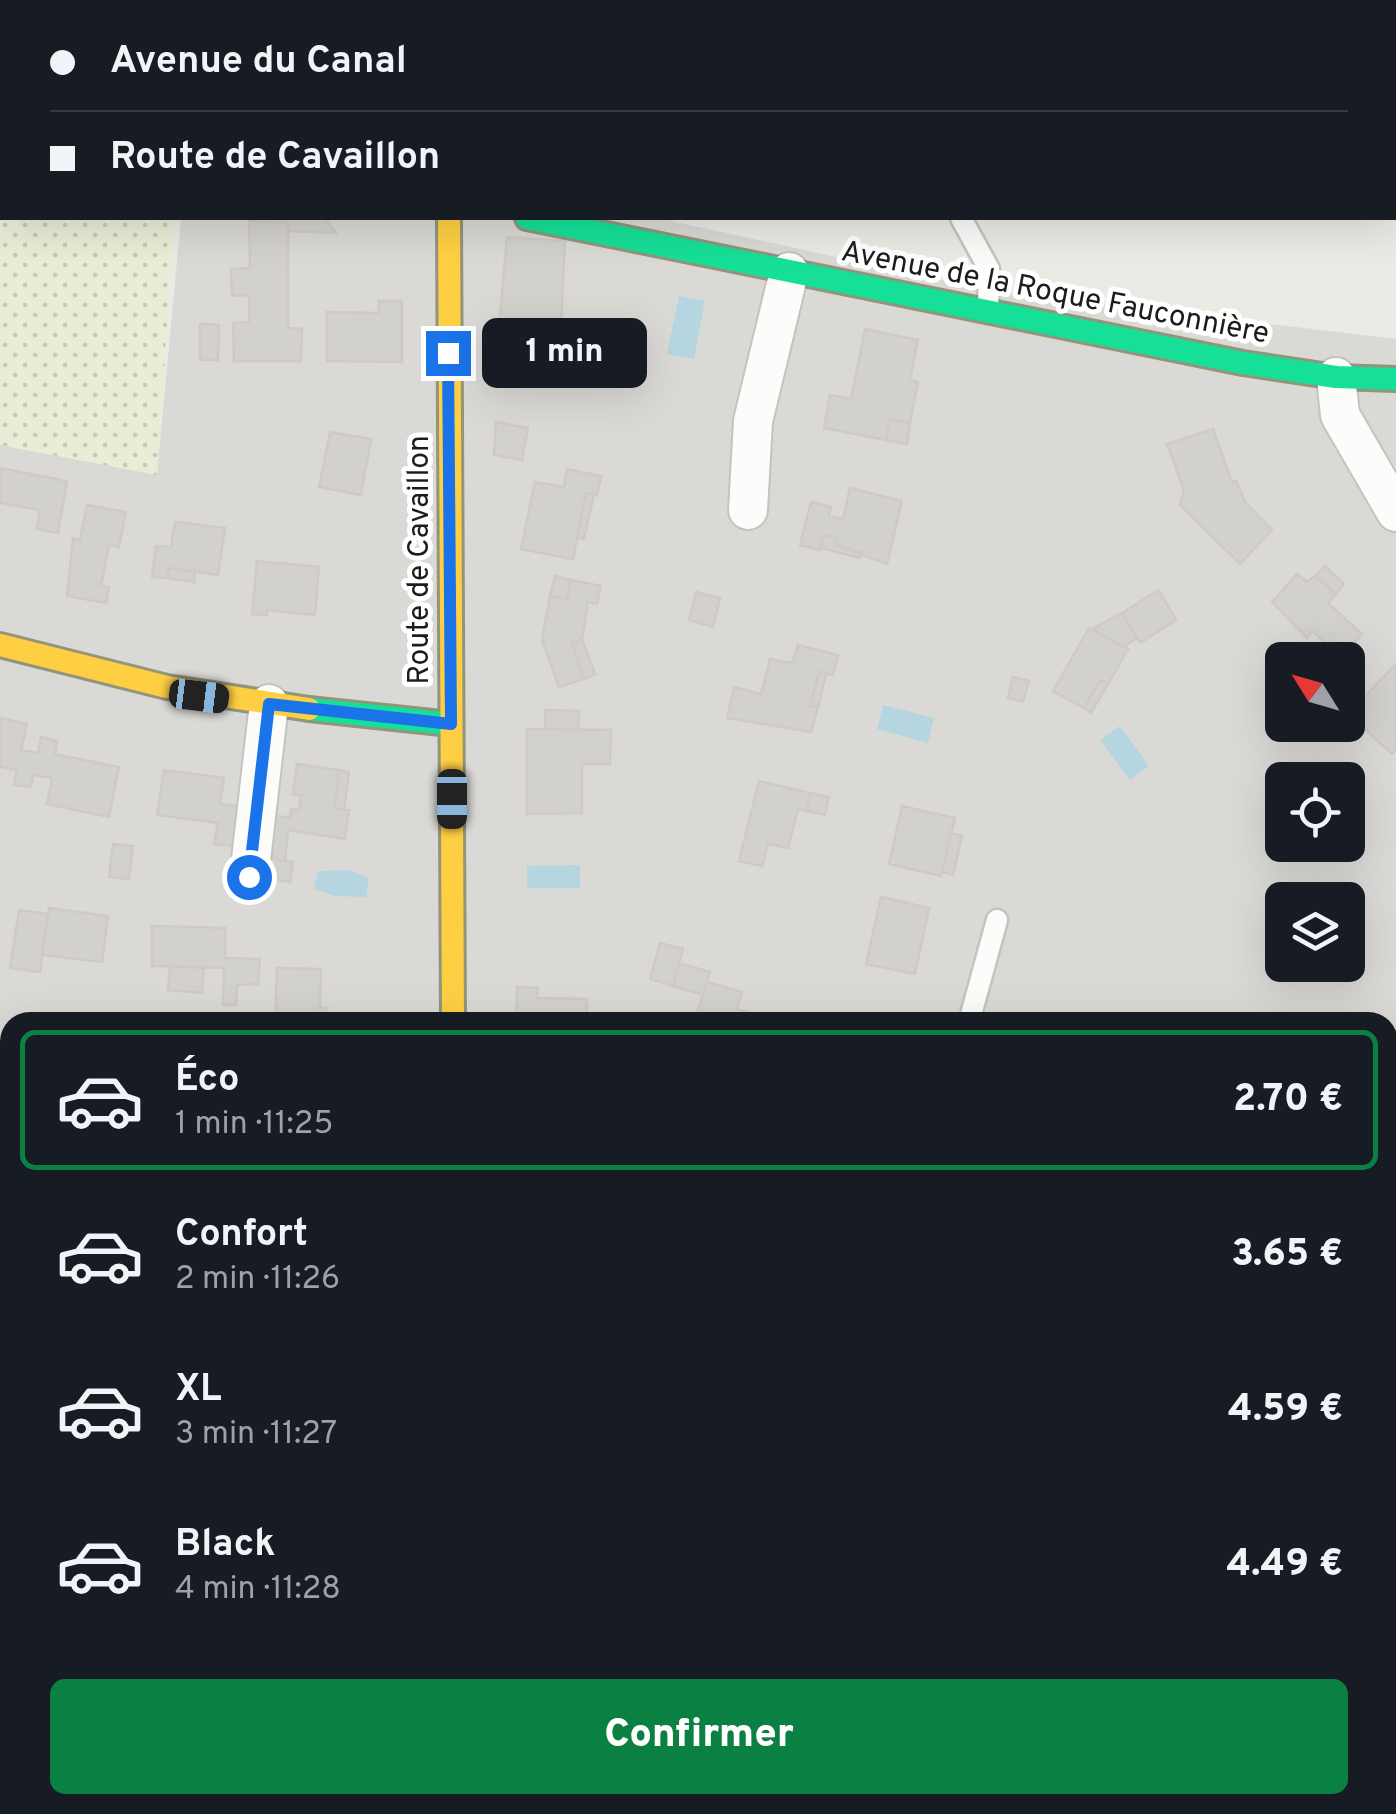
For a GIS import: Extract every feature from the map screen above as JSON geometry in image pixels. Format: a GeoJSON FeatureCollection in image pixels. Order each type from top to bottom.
{"type":"FeatureCollection","features":[{"type":"Feature","properties":{"kind":"street","name":"Route de Cavaillon"},"geometry":{"type":"LineString","coordinates":[[449,220],[454,1012]]}},
{"type":"Feature","properties":{"kind":"street","name":"Avenue de la Roque Fauconnière"},"geometry":{"type":"LineString","coordinates":[[538,220],[988,312],[1336,377],[1396,379]]}},
{"type":"Feature","properties":{"kind":"street"},"geometry":{"type":"LineString","coordinates":[[748,510],[753,421],[788,272]]}},
{"type":"Feature","properties":{"kind":"street"},"geometry":{"type":"LineString","coordinates":[[1336,377],[1340,415],[1396,512]]}},
{"type":"Feature","properties":{"kind":"street"},"geometry":{"type":"LineString","coordinates":[[0,645],[92,674],[199,696],[451,724]]}},
{"type":"Feature","properties":{"kind":"street"},"geometry":{"type":"LineString","coordinates":[[249,877],[269,704]]}},
{"type":"Feature","properties":{"kind":"lane"},"geometry":{"type":"LineString","coordinates":[[962,220],[989,269],[988,312]]}},
{"type":"Feature","properties":{"kind":"lane"},"geometry":{"type":"LineString","coordinates":[[972,1012],[996,920]]}},
{"type":"Feature","properties":{"kind":"shaded area"},"geometry":{"type":"Polygon","coordinates":[[[0,220],[174,220],[157,475],[0,445],[0,220]]]}},
{"type":"Feature","properties":{"kind":"shaded area"},"geometry":{"type":"Polygon","coordinates":[[[181,220],[667,220],[992,291],[1396,339],[1396,1012],[0,1012],[0,445],[157,474],[181,220]]]}},
{"type":"Feature","properties":{"kind":"water"},"geometry":{"type":"Polygon","coordinates":[[[679,296],[705,301],[694,359],[667,354],[679,296]]]}},
{"type":"Feature","properties":{"kind":"water"},"geometry":{"type":"Polygon","coordinates":[[[883,705],[934,718],[928,743],[877,729],[883,705]]]}},
{"type":"Feature","properties":{"kind":"water"},"geometry":{"type":"Polygon","coordinates":[[[1120,726],[1149,766],[1130,780],[1100,740],[1120,726]]]}},
{"type":"Feature","properties":{"kind":"water"},"geometry":{"type":"Polygon","coordinates":[[[580,865],[580,888],[527,888],[527,866],[580,865]]]}},
{"type":"Feature","properties":{"kind":"water"},"geometry":{"type":"Polygon","coordinates":[[[351,870],[369,879],[366,897],[335,896],[314,889],[318,871],[351,870]]]}},
{"type":"Feature","properties":{"kind":"building"},"geometry":{"type":"Polygon","coordinates":[[[326,220],[336,233],[288,231],[288,223],[249,221],[326,220]]]}},
{"type":"Feature","properties":{"kind":"building"},"geometry":{"type":"Polygon","coordinates":[[[249,221],[288,223],[288,328],[302,329],[301,361],[234,361],[233,323],[249,322],[249,295],[232,296],[231,269],[250,268],[249,221]]]}},
{"type":"Feature","properties":{"kind":"building"},"geometry":{"type":"Polygon","coordinates":[[[507,237],[565,241],[560,343],[498,339],[507,237]]]}},
{"type":"Feature","properties":{"kind":"building"},"geometry":{"type":"Polygon","coordinates":[[[379,301],[402,301],[402,362],[327,361],[327,312],[378,313],[379,301]]]}},
{"type":"Feature","properties":{"kind":"building"},"geometry":{"type":"Polygon","coordinates":[[[200,324],[219,325],[218,360],[200,360],[200,324]]]}},
{"type":"Feature","properties":{"kind":"building"},"geometry":{"type":"Polygon","coordinates":[[[865,329],[918,340],[910,380],[918,382],[910,423],[890,419],[886,440],[824,428],[830,395],[851,399],[865,329]]]}},
{"type":"Feature","properties":{"kind":"building"},"geometry":{"type":"Polygon","coordinates":[[[890,419],[910,423],[907,444],[886,440],[890,419]]]}},
{"type":"Feature","properties":{"kind":"building"},"geometry":{"type":"Polygon","coordinates":[[[496,422],[528,428],[522,460],[494,455],[496,422]]]}},
{"type":"Feature","properties":{"kind":"building"},"geometry":{"type":"Polygon","coordinates":[[[1213,429],[1232,482],[1236,481],[1246,503],[1272,530],[1240,564],[1180,505],[1184,490],[1167,444],[1213,429]]]}},
{"type":"Feature","properties":{"kind":"building"},"geometry":{"type":"Polygon","coordinates":[[[330,432],[371,439],[361,495],[319,487],[330,432]]]}},
{"type":"Feature","properties":{"kind":"building"},"geometry":{"type":"Polygon","coordinates":[[[0,468],[67,481],[58,533],[37,529],[40,510],[0,503],[0,468]]]}},
{"type":"Feature","properties":{"kind":"building"},"geometry":{"type":"Polygon","coordinates":[[[567,469],[601,476],[597,495],[586,493],[573,559],[521,549],[535,482],[564,487],[567,469]]]}},
{"type":"Feature","properties":{"kind":"building"},"geometry":{"type":"Polygon","coordinates":[[[850,488],[902,501],[887,564],[836,545],[837,538],[823,535],[820,550],[800,545],[811,502],[831,507],[829,516],[843,519],[850,488]]]}},
{"type":"Feature","properties":{"kind":"building"},"geometry":{"type":"Polygon","coordinates":[[[586,493],[594,494],[584,539],[577,537],[586,493]]]}},
{"type":"Feature","properties":{"kind":"building"},"geometry":{"type":"Polygon","coordinates":[[[87,505],[126,512],[119,547],[109,545],[101,586],[109,587],[106,603],[67,596],[73,538],[80,540],[87,505]]]}},
{"type":"Feature","properties":{"kind":"building"},"geometry":{"type":"Polygon","coordinates":[[[175,522],[225,528],[218,575],[169,568],[167,578],[152,577],[156,546],[171,547],[175,522]]]}},
{"type":"Feature","properties":{"kind":"building"},"geometry":{"type":"Polygon","coordinates":[[[823,535],[837,538],[836,545],[862,552],[860,558],[821,548],[823,535]]]}},
{"type":"Feature","properties":{"kind":"building"},"geometry":{"type":"Polygon","coordinates":[[[257,561],[319,567],[315,615],[267,610],[267,615],[252,614],[257,561]]]}},
{"type":"Feature","properties":{"kind":"building"},"geometry":{"type":"Polygon","coordinates":[[[1325,566],[1344,584],[1336,594],[1315,576],[1325,566]]]}},
{"type":"Feature","properties":{"kind":"building"},"geometry":{"type":"Polygon","coordinates":[[[169,568],[195,572],[194,582],[167,578],[169,568]]]}},
{"type":"Feature","properties":{"kind":"building"},"geometry":{"type":"Polygon","coordinates":[[[1297,574],[1307,582],[1315,576],[1336,594],[1328,603],[1362,634],[1355,642],[1324,642],[1312,631],[1307,638],[1272,602],[1297,574]]]}},
{"type":"Feature","properties":{"kind":"building"},"geometry":{"type":"Polygon","coordinates":[[[555,576],[571,580],[567,599],[550,596],[555,576]]]}},
{"type":"Feature","properties":{"kind":"building"},"geometry":{"type":"Polygon","coordinates":[[[571,580],[601,586],[597,604],[588,602],[582,639],[572,644],[584,679],[559,687],[542,640],[550,596],[567,599],[571,580]]]}},
{"type":"Feature","properties":{"kind":"building"},"geometry":{"type":"Polygon","coordinates":[[[1159,590],[1176,620],[1140,643],[1122,613],[1159,590]]]}},
{"type":"Feature","properties":{"kind":"building"},"geometry":{"type":"Polygon","coordinates":[[[696,592],[720,598],[713,627],[689,620],[696,592]]]}},
{"type":"Feature","properties":{"kind":"building"},"geometry":{"type":"Polygon","coordinates":[[[1122,613],[1137,638],[1123,647],[1092,629],[1122,613]]]}},
{"type":"Feature","properties":{"kind":"building"},"geometry":{"type":"Polygon","coordinates":[[[1089,628],[1128,649],[1108,684],[1100,680],[1084,708],[1053,691],[1089,628]]]}},
{"type":"Feature","properties":{"kind":"building"},"geometry":{"type":"Polygon","coordinates":[[[582,639],[595,674],[584,679],[572,644],[582,639]]]}},
{"type":"Feature","properties":{"kind":"building"},"geometry":{"type":"Polygon","coordinates":[[[798,645],[838,655],[833,675],[819,672],[810,706],[818,707],[811,732],[727,718],[734,687],[761,694],[770,659],[792,663],[798,645]]]}},
{"type":"Feature","properties":{"kind":"building"},"geometry":{"type":"Polygon","coordinates":[[[1396,664],[1396,750],[1392,754],[1365,729],[1365,696],[1396,664]]]}},
{"type":"Feature","properties":{"kind":"building"},"geometry":{"type":"Polygon","coordinates":[[[819,672],[826,673],[818,707],[810,706],[819,672]]]}},
{"type":"Feature","properties":{"kind":"building"},"geometry":{"type":"Polygon","coordinates":[[[1013,677],[1029,681],[1023,702],[1008,698],[1013,677]]]}},
{"type":"Feature","properties":{"kind":"building"},"geometry":{"type":"Polygon","coordinates":[[[1100,680],[1108,684],[1091,713],[1084,708],[1100,680]]]}},
{"type":"Feature","properties":{"kind":"building"},"geometry":{"type":"Polygon","coordinates":[[[545,710],[579,711],[578,730],[545,729],[545,710]]]}},
{"type":"Feature","properties":{"kind":"building"},"geometry":{"type":"Polygon","coordinates":[[[0,718],[27,724],[21,750],[38,753],[41,737],[57,741],[55,754],[119,767],[109,817],[47,804],[52,778],[33,775],[31,787],[14,785],[17,770],[0,767],[0,718]]]}},
{"type":"Feature","properties":{"kind":"building"},"geometry":{"type":"Polygon","coordinates":[[[527,729],[611,730],[610,764],[582,764],[582,813],[527,814],[527,729]]]}},
{"type":"Feature","properties":{"kind":"building"},"geometry":{"type":"Polygon","coordinates":[[[297,764],[339,770],[334,808],[349,810],[345,839],[288,830],[285,861],[266,857],[272,815],[290,818],[291,809],[299,810],[301,796],[293,794],[297,764]]]}},
{"type":"Feature","properties":{"kind":"building"},"geometry":{"type":"Polygon","coordinates":[[[164,770],[224,778],[220,804],[241,807],[236,846],[214,844],[218,823],[157,815],[164,770]]]}},
{"type":"Feature","properties":{"kind":"building"},"geometry":{"type":"Polygon","coordinates":[[[339,770],[349,772],[344,809],[334,808],[339,770]]]}},
{"type":"Feature","properties":{"kind":"building"},"geometry":{"type":"Polygon","coordinates":[[[759,781],[810,793],[806,811],[798,809],[788,848],[768,844],[762,866],[739,861],[759,781]]]}},
{"type":"Feature","properties":{"kind":"building"},"geometry":{"type":"Polygon","coordinates":[[[810,793],[829,797],[825,815],[806,811],[810,793]]]}},
{"type":"Feature","properties":{"kind":"building"},"geometry":{"type":"Polygon","coordinates":[[[902,806],[955,818],[941,876],[889,864],[902,806]]]}},
{"type":"Feature","properties":{"kind":"building"},"geometry":{"type":"Polygon","coordinates":[[[951,833],[962,836],[953,875],[942,872],[951,833]]]}},
{"type":"Feature","properties":{"kind":"building"},"geometry":{"type":"Polygon","coordinates":[[[113,844],[133,846],[129,879],[109,877],[113,844]]]}},
{"type":"Feature","properties":{"kind":"building"},"geometry":{"type":"Polygon","coordinates":[[[266,857],[293,862],[290,882],[279,880],[266,857]]]}},
{"type":"Feature","properties":{"kind":"building"},"geometry":{"type":"Polygon","coordinates":[[[881,897],[929,908],[915,974],[866,964],[881,897]]]}},
{"type":"Feature","properties":{"kind":"building"},"geometry":{"type":"Polygon","coordinates":[[[49,908],[108,916],[102,962],[42,955],[49,908]]]}},
{"type":"Feature","properties":{"kind":"building"},"geometry":{"type":"Polygon","coordinates":[[[19,910],[48,914],[40,972],[10,968],[19,910]]]}},
{"type":"Feature","properties":{"kind":"building"},"geometry":{"type":"Polygon","coordinates":[[[152,926],[225,928],[225,958],[260,959],[258,984],[237,985],[236,1005],[223,1005],[224,968],[152,966],[152,926]]]}},
{"type":"Feature","properties":{"kind":"building"},"geometry":{"type":"Polygon","coordinates":[[[660,943],[683,949],[673,986],[650,979],[660,943]]]}},
{"type":"Feature","properties":{"kind":"building"},"geometry":{"type":"Polygon","coordinates":[[[679,963],[710,972],[703,995],[673,986],[679,963]]]}},
{"type":"Feature","properties":{"kind":"building"},"geometry":{"type":"Polygon","coordinates":[[[170,966],[204,968],[202,993],[168,990],[170,966]]]}},
{"type":"Feature","properties":{"kind":"building"},"geometry":{"type":"Polygon","coordinates":[[[277,968],[321,969],[320,1008],[327,1008],[327,1012],[275,1012],[277,968]]]}},
{"type":"Feature","properties":{"kind":"building"},"geometry":{"type":"Polygon","coordinates":[[[707,982],[742,992],[737,1009],[748,1012],[697,1012],[707,982]]]}},
{"type":"Feature","properties":{"kind":"building"},"geometry":{"type":"Polygon","coordinates":[[[517,987],[538,988],[537,998],[587,999],[587,1012],[516,1012],[517,987]]]}},
{"type":"Feature","properties":{"kind":"traffic: fast"},"geometry":{"type":"LineString","coordinates":[[537,220],[1243,363],[1336,377],[1396,379]]}},
{"type":"Feature","properties":{"kind":"traffic: fast"},"geometry":{"type":"LineString","coordinates":[[309,709],[451,724]]}},
{"type":"Feature","properties":{"kind":"traffic: slow"},"geometry":{"type":"LineString","coordinates":[[449,220],[453,1012]]}},
{"type":"Feature","properties":{"kind":"traffic: slow"},"geometry":{"type":"LineString","coordinates":[[0,645],[167,687],[309,709]]}},
{"type":"Feature","properties":{"kind":"route"},"geometry":{"type":"LineString","coordinates":[[249,877],[269,704],[451,724],[448,353]]}}]}
